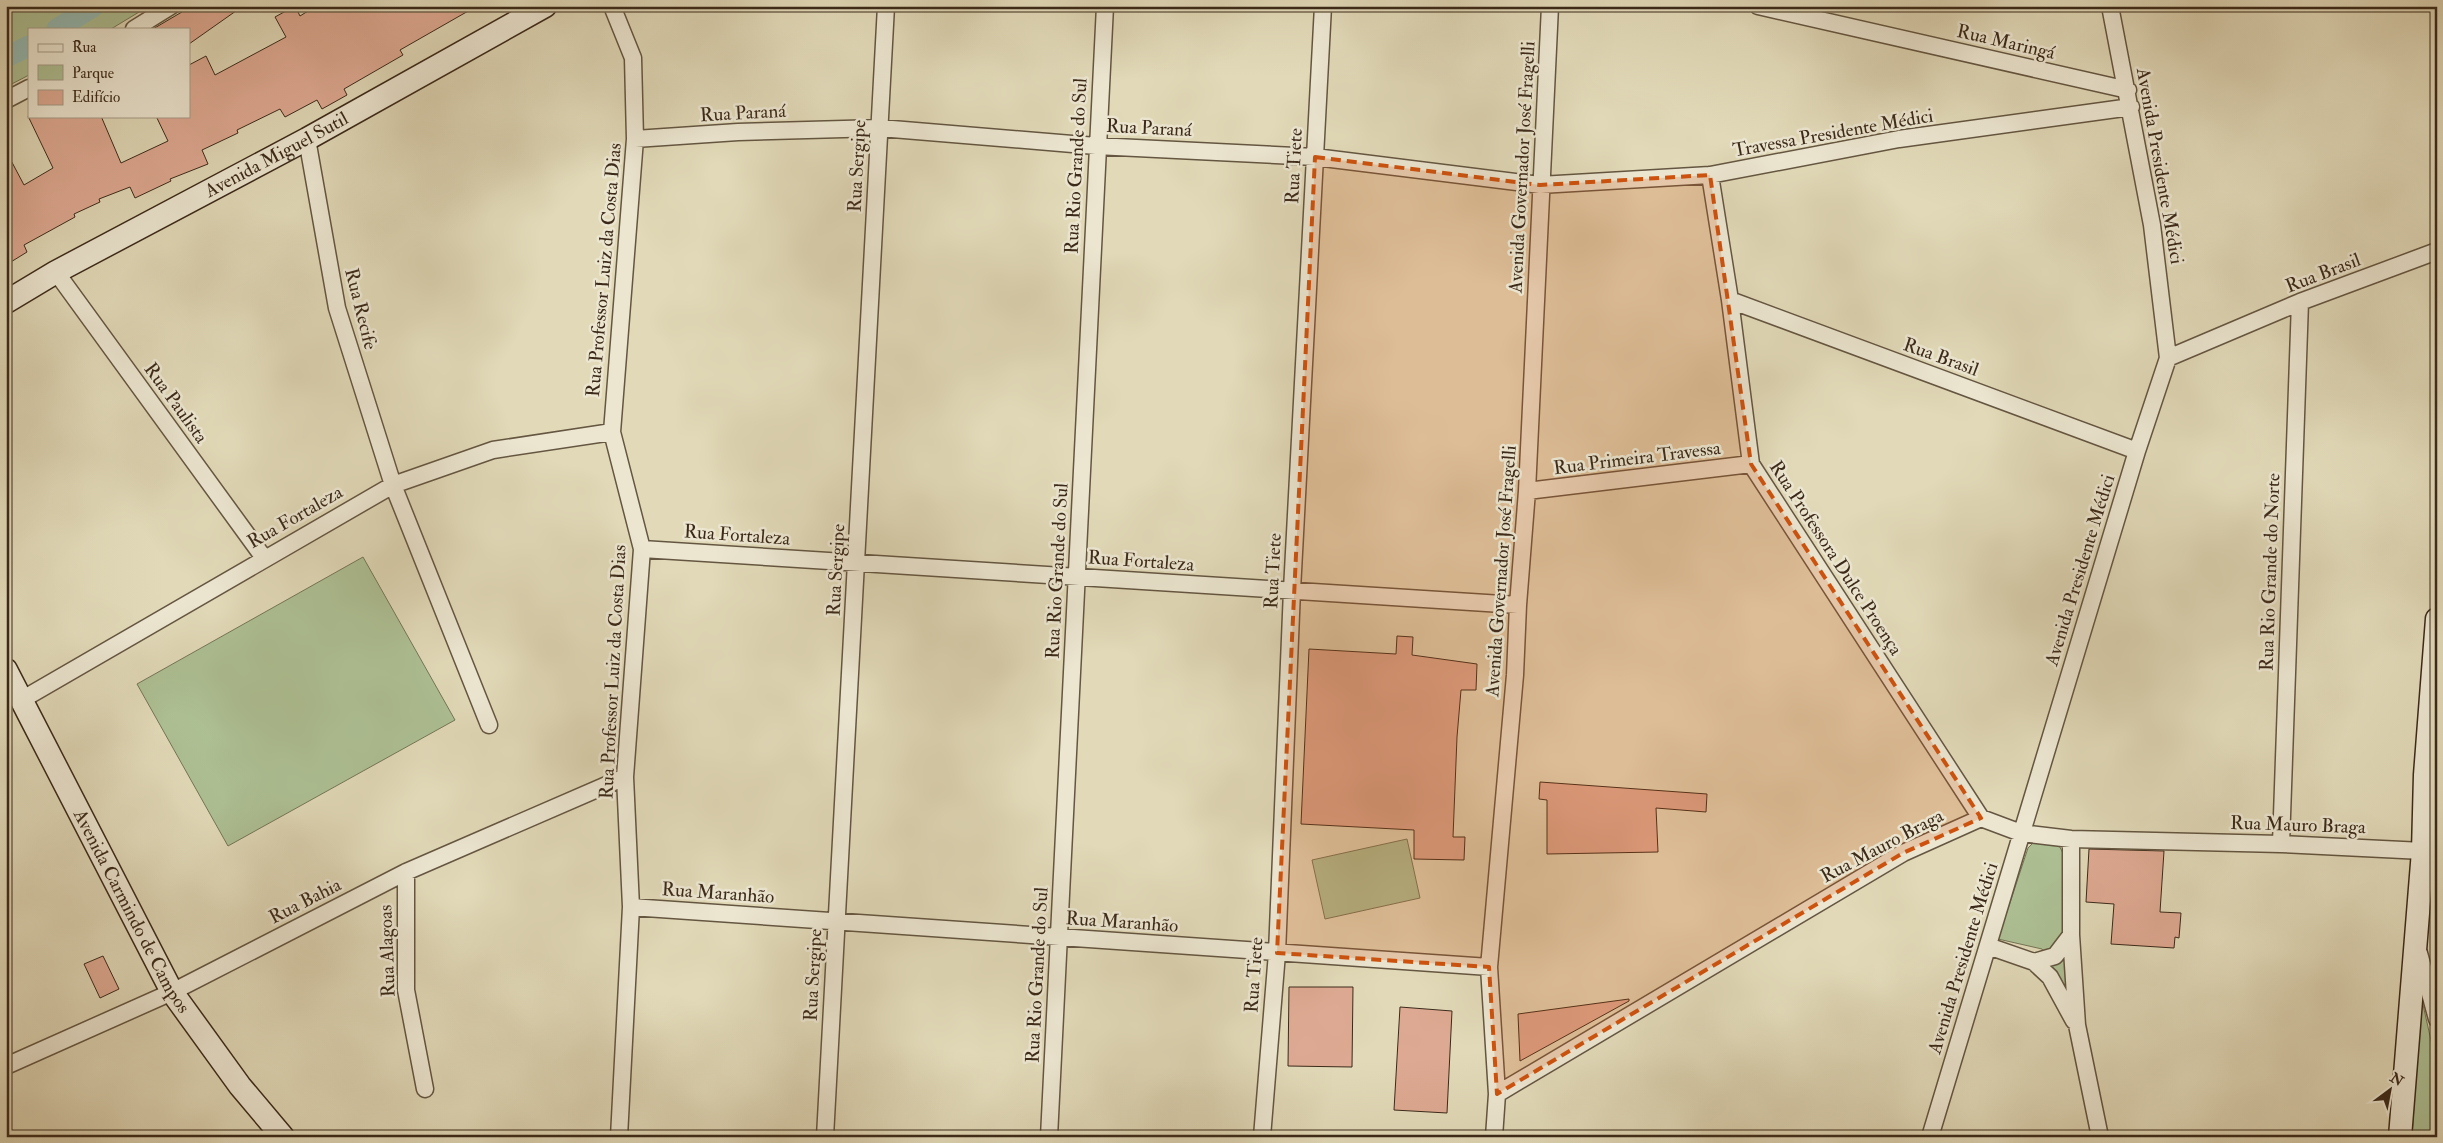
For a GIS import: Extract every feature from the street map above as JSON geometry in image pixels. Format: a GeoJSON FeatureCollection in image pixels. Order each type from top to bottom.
{"type":"FeatureCollection","features":[{"type":"Feature","properties":{"kind":"main road","name":"Avenida Miguel Sutil"},"geometry":{"type":"LineString","coordinates":[[6,302],[56,272],[307,139],[545,6]]}},
{"type":"Feature","properties":{"kind":"main road"},"geometry":{"type":"LineString","coordinates":[[2400,1137],[2415,942],[2431,773],[2437,619]]}},
{"type":"Feature","properties":{"kind":"main road","name":"Avenida Carmindo de Campos"},"geometry":{"type":"LineString","coordinates":[[6,670],[23,699],[172,992],[240,1086],[282,1137]]}},
{"type":"Feature","properties":{"kind":"street"},"geometry":{"type":"LineString","coordinates":[[136,28],[171,6]]}},
{"type":"Feature","properties":{"kind":"street","name":"Rua Professor Luiz da Costa Dias"},"geometry":{"type":"LineString","coordinates":[[612,6],[633,58],[635,139],[612,432],[642,549],[625,777],[631,907],[619,1137]]}},
{"type":"Feature","properties":{"kind":"street","name":"Rua Sergipe"},"geometry":{"type":"LineString","coordinates":[[825,1137],[886,6]]}},
{"type":"Feature","properties":{"kind":"street","name":"Rua Rio Grande do Sul"},"geometry":{"type":"LineString","coordinates":[[1048,1137],[1104,6]]}},
{"type":"Feature","properties":{"kind":"street","name":"Rua Tiete"},"geometry":{"type":"LineString","coordinates":[[1262,1137],[1277,953],[1292,590],[1323,6]]}},
{"type":"Feature","properties":{"kind":"street","name":"Avenida Governador José Fragelli"},"geometry":{"type":"LineString","coordinates":[[1494,1137],[1497,1094],[1489,968],[1514,685],[1527,491],[1540,185],[1550,6]]}},
{"type":"Feature","properties":{"kind":"street","name":"Rua Maringá"},"geometry":{"type":"LineString","coordinates":[[1758,6],[1829,14],[2128,90]]}},
{"type":"Feature","properties":{"kind":"street","name":"Avenida Presidente Médici"},"geometry":{"type":"LineString","coordinates":[[1930,1137],[2137,451],[2168,358],[2152,225],[2128,90],[2110,6]]}},
{"type":"Feature","properties":{"kind":"street"},"geometry":{"type":"LineString","coordinates":[[6,100],[28,89]]}},
{"type":"Feature","properties":{"kind":"street","name":"Travessa Presidente Médici"},"geometry":{"type":"LineString","coordinates":[[1540,185],[1710,175],[1899,140],[2131,107]]}},
{"type":"Feature","properties":{"kind":"street","name":"Rua Paraná"},"geometry":{"type":"LineString","coordinates":[[635,139],[738,132],[880,128],[1096,146],[1315,157],[1540,185]]}},
{"type":"Feature","properties":{"kind":"street","name":"Rua Recife"},"geometry":{"type":"LineString","coordinates":[[307,139],[337,308],[393,485],[489,725]]}},
{"type":"Feature","properties":{"kind":"street","name":"Rua Professora Dulce Proença"},"geometry":{"type":"LineString","coordinates":[[1710,175],[1730,300],[1751,464],[1981,818]]}},
{"type":"Feature","properties":{"kind":"street","name":"Rua Brasil"},"geometry":{"type":"LineString","coordinates":[[2168,358],[2300,302],[2437,251]]}},
{"type":"Feature","properties":{"kind":"street","name":"Rua Paulista"},"geometry":{"type":"LineString","coordinates":[[56,272],[264,558]]}},
{"type":"Feature","properties":{"kind":"street","name":"Rua Brasil"},"geometry":{"type":"LineString","coordinates":[[1730,300],[2137,451]]}},
{"type":"Feature","properties":{"kind":"street","name":"Rua Rio Grande do Norte"},"geometry":{"type":"LineString","coordinates":[[2281,844],[2300,302]]}},
{"type":"Feature","properties":{"kind":"street","name":"Rua Fortaleza"},"geometry":{"type":"LineString","coordinates":[[23,699],[393,485],[493,450],[612,432]]}},
{"type":"Feature","properties":{"kind":"street","name":"Rua Primeira Travessa"},"geometry":{"type":"LineString","coordinates":[[1527,491],[1751,464]]}},
{"type":"Feature","properties":{"kind":"street","name":"Rua Fortaleza"},"geometry":{"type":"LineString","coordinates":[[642,549],[1518,605]]}},
{"type":"Feature","properties":{"kind":"street","name":"Rua Bahia"},"geometry":{"type":"LineString","coordinates":[[6,1066],[172,992],[406,872],[625,777]]}},
{"type":"Feature","properties":{"kind":"street","name":"Rua Mauro Braga"},"geometry":{"type":"LineString","coordinates":[[1497,1094],[1903,853],[1981,818],[2021,833],[2071,839],[2281,844],[2423,851]]}},
{"type":"Feature","properties":{"kind":"street"},"geometry":{"type":"LineString","coordinates":[[2071,839],[2071,935],[2077,1025],[2100,1137]]}},
{"type":"Feature","properties":{"kind":"street","name":"Rua Alagoas"},"geometry":{"type":"LineString","coordinates":[[406,872],[406,990],[425,1089]]}},
{"type":"Feature","properties":{"kind":"street","name":"Rua Maranhão"},"geometry":{"type":"LineString","coordinates":[[631,907],[1489,968]]}},
{"type":"Feature","properties":{"kind":"street"},"geometry":{"type":"LineString","coordinates":[[2034,962],[2055,956],[2071,935]]}},
{"type":"Feature","properties":{"kind":"street"},"geometry":{"type":"LineString","coordinates":[[2415,942],[2437,1018]]}},
{"type":"Feature","properties":{"kind":"street"},"geometry":{"type":"LineString","coordinates":[[1988,946],[2034,962],[2050,977],[2077,1025]]}},
{"type":"Feature","properties":{"kind":"highlighted area"},"geometry":{"type":"Polygon","coordinates":[[[1315,157],[1540,185],[1710,175],[1751,464],[1981,818],[1903,853],[1497,1094],[1489,967],[1277,953],[1315,157]]]}},
{"type":"Feature","properties":{"kind":"green space"},"geometry":{"type":"Polygon","coordinates":[[[6,6],[149,6],[113,28],[28,28],[28,76],[6,87],[6,6]]]}},
{"type":"Feature","properties":{"kind":"green space"},"geometry":{"type":"Polygon","coordinates":[[[363,557],[455,720],[228,846],[137,684],[363,557]]]}},
{"type":"Feature","properties":{"kind":"green space"},"geometry":{"type":"Polygon","coordinates":[[[1407,839],[1420,898],[1325,919],[1312,860],[1407,839]]]}},
{"type":"Feature","properties":{"kind":"green space"},"geometry":{"type":"Polygon","coordinates":[[[2037,839],[2058,844],[2063,853],[2068,997],[2042,949],[1998,939],[2028,848],[2037,839]]]}},
{"type":"Feature","properties":{"kind":"green space"},"geometry":{"type":"Polygon","coordinates":[[[2421,996],[2437,1067],[2437,1137],[2412,1137],[2421,996]]]}},
{"type":"Feature","properties":{"kind":"building"},"geometry":{"type":"Polygon","coordinates":[[[192,6],[243,6],[190,43],[190,28],[155,28],[192,6]]]}},
{"type":"Feature","properties":{"kind":"building"},"geometry":{"type":"Polygon","coordinates":[[[295,6],[300,16],[316,6],[477,6],[400,50],[403,55],[344,89],[347,95],[322,109],[317,100],[285,117],[280,109],[237,130],[238,133],[202,150],[208,164],[170,179],[171,181],[135,198],[130,187],[99,199],[100,202],[74,214],[75,217],[24,245],[27,252],[6,265],[6,151],[24,185],[53,168],[29,118],[102,118],[121,163],[168,141],[157,118],[190,118],[190,64],[206,56],[215,75],[286,37],[275,17],[295,6]]]}},
{"type":"Feature","properties":{"kind":"building"},"geometry":{"type":"Polygon","coordinates":[[[1397,636],[1413,637],[1412,655],[1477,664],[1476,690],[1461,690],[1457,737],[1453,837],[1465,837],[1464,860],[1414,859],[1414,830],[1301,824],[1309,649],[1396,654],[1397,636]]]}},
{"type":"Feature","properties":{"kind":"building"},"geometry":{"type":"Polygon","coordinates":[[[1540,782],[1707,794],[1706,812],[1656,808],[1658,852],[1547,854],[1547,800],[1539,799],[1540,782]]]}},
{"type":"Feature","properties":{"kind":"building"},"geometry":{"type":"Polygon","coordinates":[[[2089,849],[2164,851],[2160,912],[2181,913],[2179,938],[2175,937],[2174,948],[2111,944],[2114,904],[2086,902],[2089,849]]]}},
{"type":"Feature","properties":{"kind":"building"},"geometry":{"type":"Polygon","coordinates":[[[103,956],[119,989],[100,998],[84,964],[103,956]]]}},
{"type":"Feature","properties":{"kind":"building"},"geometry":{"type":"Polygon","coordinates":[[[1289,987],[1353,987],[1352,1067],[1288,1066],[1289,987]]]}},
{"type":"Feature","properties":{"kind":"building"},"geometry":{"type":"Polygon","coordinates":[[[1629,999],[1629,1001],[1520,1061],[1518,1014],[1629,999]]]}},
{"type":"Feature","properties":{"kind":"building"},"geometry":{"type":"Polygon","coordinates":[[[1400,1007],[1452,1011],[1447,1113],[1394,1110],[1400,1007]]]}},
{"type":"Feature","properties":{"kind":"waterway"},"geometry":{"type":"LineString","coordinates":[[59,28],[94,6]]}},
{"type":"Feature","properties":{"kind":"waterway"},"geometry":{"type":"LineString","coordinates":[[6,57],[28,46]]}}]}
